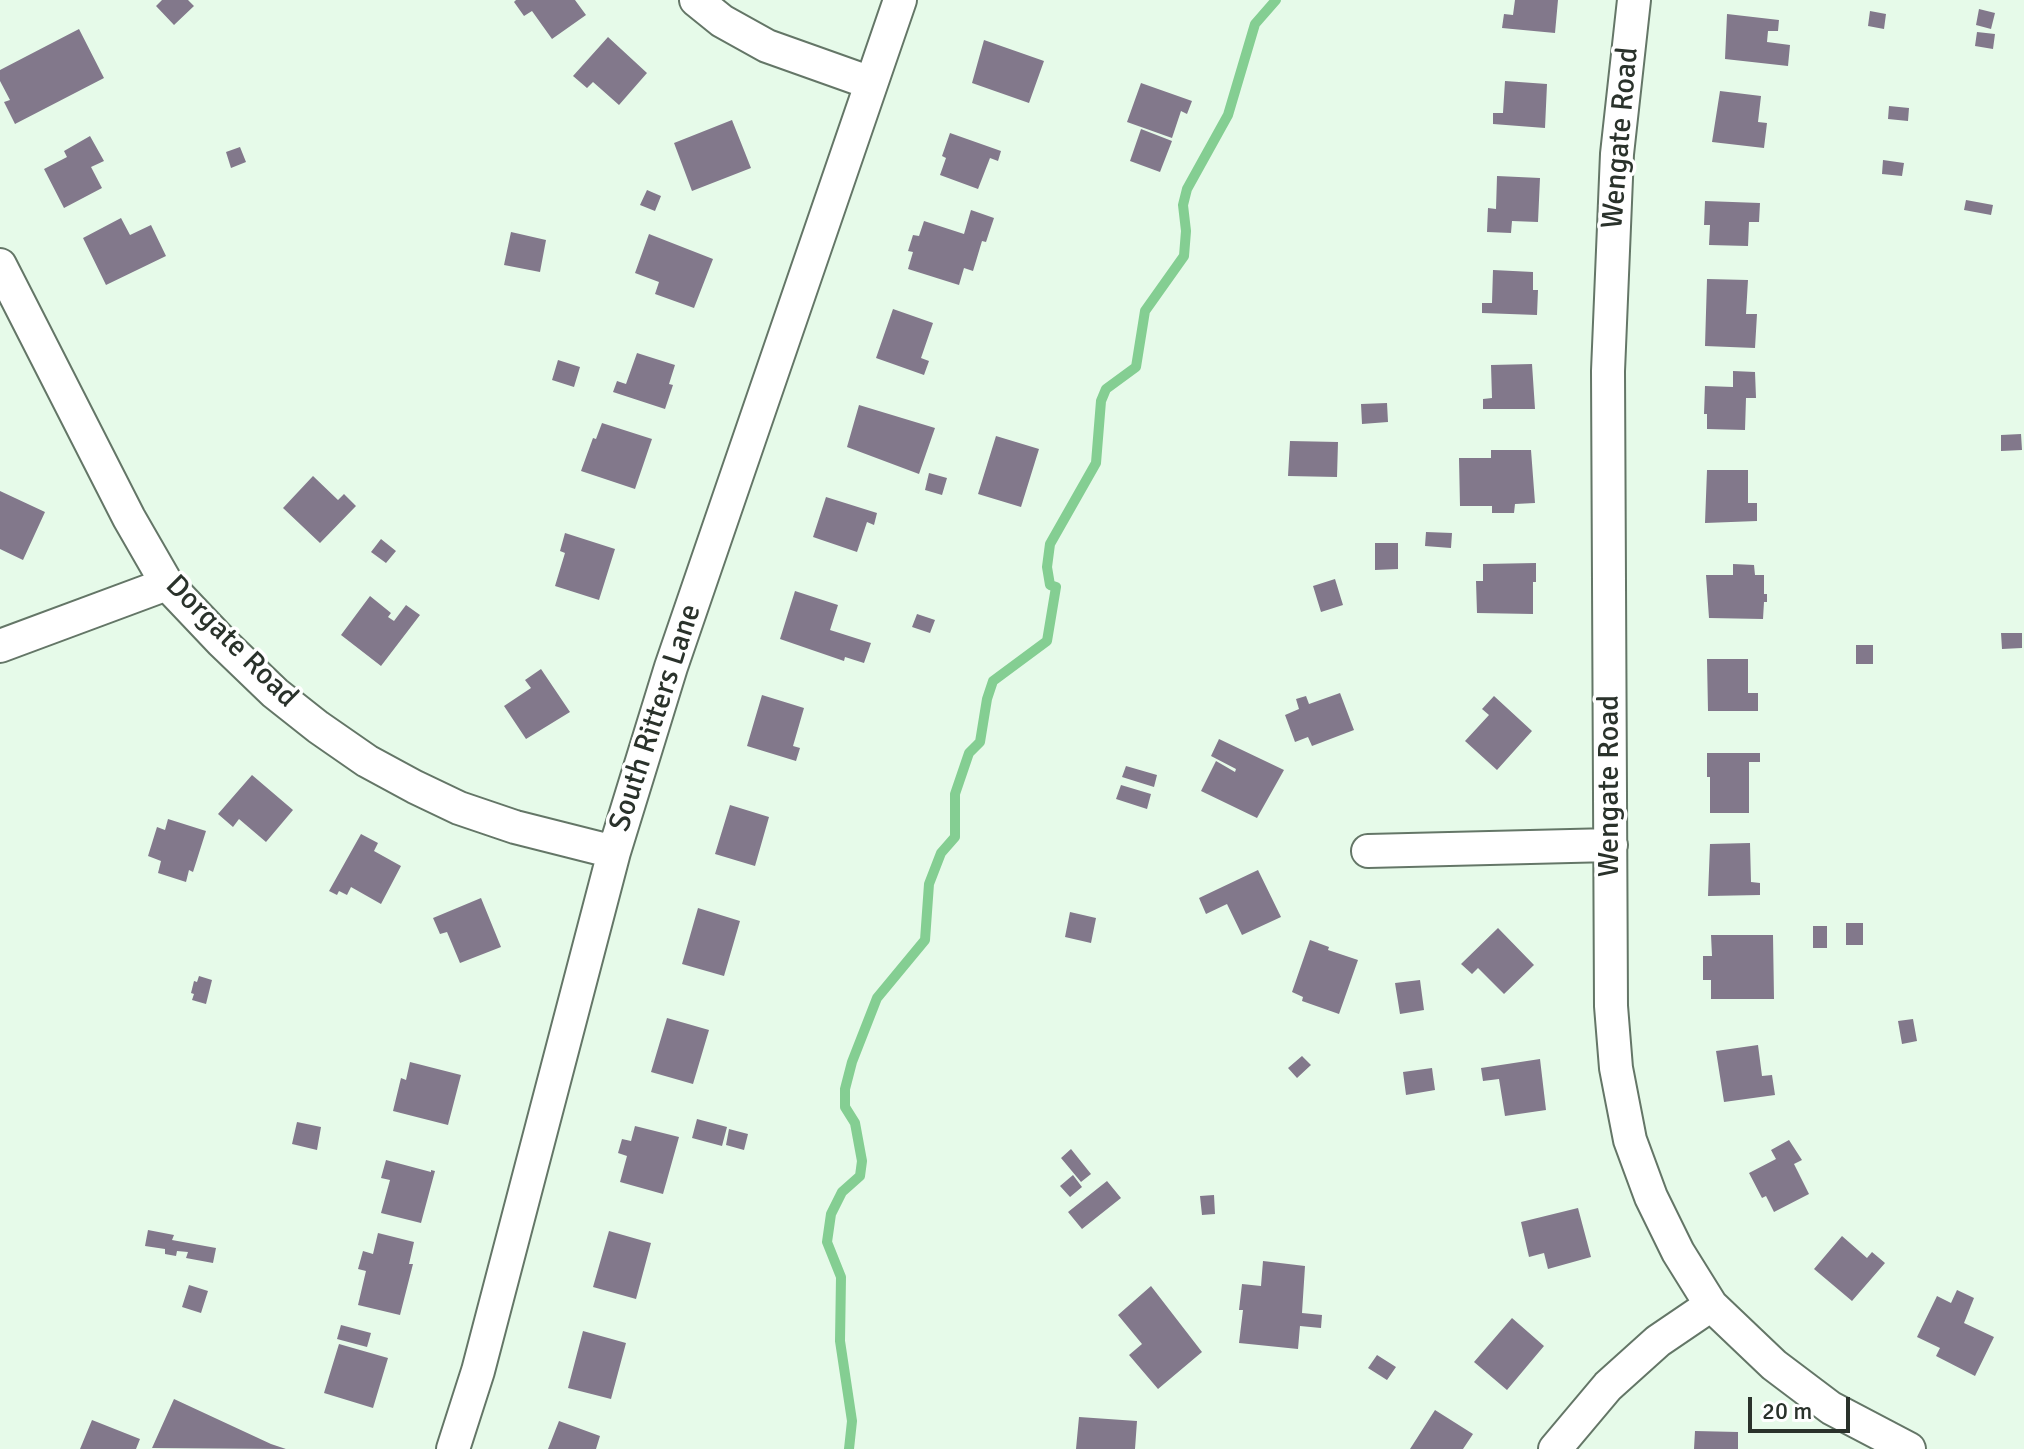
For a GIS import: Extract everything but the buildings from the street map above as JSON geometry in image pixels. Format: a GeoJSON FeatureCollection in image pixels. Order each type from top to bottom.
{"type":"FeatureCollection","features":[{"type":"Feature","properties":{"kind":"street"},"geometry":{"type":"LineString","coordinates":[[696,0],[722,21],[767,46],[871,83]]}},
{"type":"Feature","properties":{"kind":"street","name":"South Ritters Lane"},"geometry":{"type":"LineString","coordinates":[[453,1449],[478,1371],[614,852],[676,652],[900,0]]}},
{"type":"Feature","properties":{"kind":"street","name":"Wengate Road"},"geometry":{"type":"LineString","coordinates":[[1634,0],[1617,154],[1610,267],[1611,1006],[1616,1068],[1630,1140],[1651,1197],[1678,1252],[1711,1305],[1774,1365],[1831,1408],[1909,1449]]}},
{"type":"Feature","properties":{"kind":"street","name":"Dorgate Road"},"geometry":{"type":"LineString","coordinates":[[0,265],[129,518],[167,584],[275,693],[367,761],[459,808],[515,827],[614,852]]}},
{"type":"Feature","properties":{"kind":"street"},"geometry":{"type":"LineString","coordinates":[[0,646],[167,584]]}},
{"type":"Feature","properties":{"kind":"street"},"geometry":{"type":"LineString","coordinates":[[1368,851],[1611,845]]}},
{"type":"Feature","properties":{"kind":"street"},"geometry":{"type":"LineString","coordinates":[[1555,1449],[1608,1386],[1658,1341],[1711,1305]]}},
{"type":"Feature","properties":{"kind":"waterway"},"geometry":{"type":"LineString","coordinates":[[849,1449],[852,1421],[840,1341],[841,1277],[827,1242],[831,1214],[842,1192],[860,1176],[862,1161],[855,1123],[845,1107],[845,1089],[852,1062],[877,998],[925,940],[929,884],[941,853],[955,837],[955,794],[969,753],[980,742],[993,681],[1047,641],[1056,587],[1050,585],[1047,567],[1050,544],[1096,463],[1101,401],[1106,389],[1136,367],[1145,311],[1184,256],[1186,231],[1183,205],[1187,189],[1228,115],[1255,24],[1276,0]]}}]}
